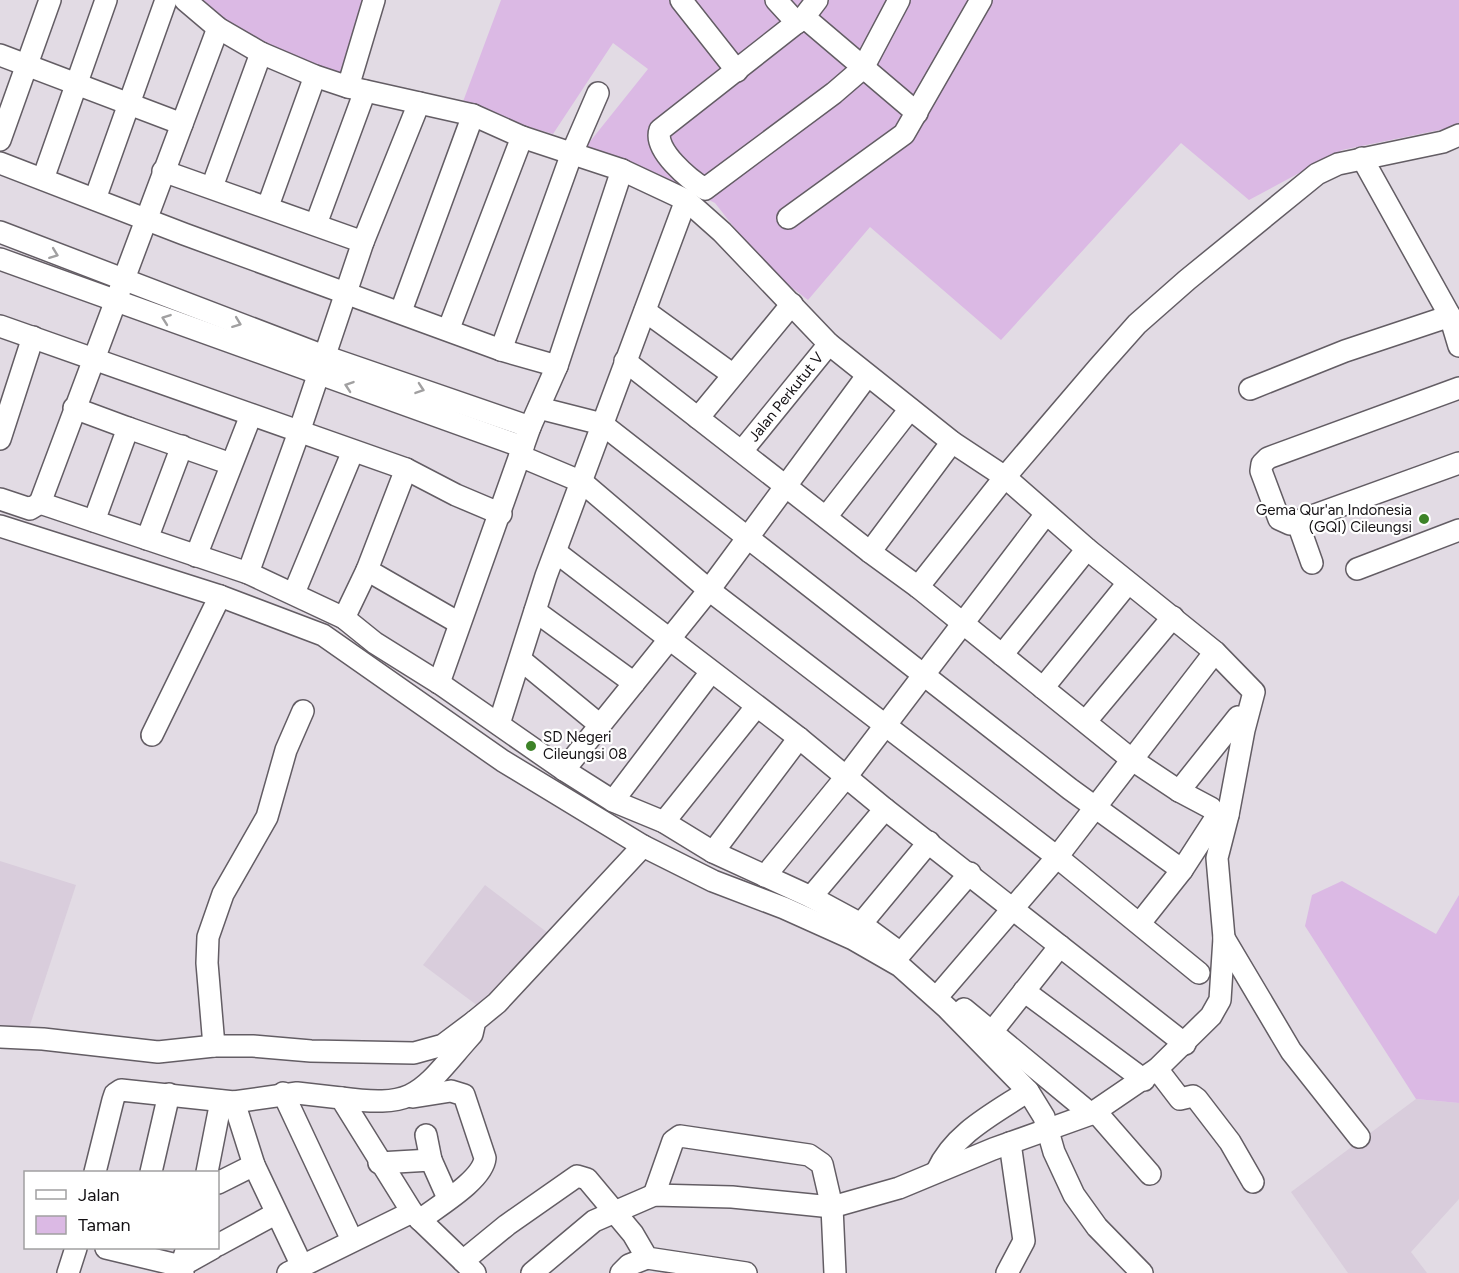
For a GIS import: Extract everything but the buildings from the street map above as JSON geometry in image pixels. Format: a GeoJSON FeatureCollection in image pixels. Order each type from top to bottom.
{"type":"FeatureCollection","features":[{"type":"Feature","properties":{"kind":"street"},"geometry":{"type":"LineString","coordinates":[[0,140],[50,0]]}},
{"type":"Feature","properties":{"kind":"street"},"geometry":{"type":"LineString","coordinates":[[43,179],[106,0]]}},
{"type":"Feature","properties":{"kind":"street"},"geometry":{"type":"LineString","coordinates":[[95,199],[166,0]]}},
{"type":"Feature","properties":{"kind":"street"},"geometry":{"type":"LineString","coordinates":[[185,0],[218,28],[261,53],[315,76],[357,89],[473,116],[522,137],[622,170],[696,199]]}},
{"type":"Feature","properties":{"kind":"street"},"geometry":{"type":"LineString","coordinates":[[316,224],[357,89],[374,0]]}},
{"type":"Feature","properties":{"kind":"street"},"geometry":{"type":"LineString","coordinates":[[681,0],[737,71]]}},
{"type":"Feature","properties":{"kind":"street"},"geometry":{"type":"LineString","coordinates":[[776,0],[917,113]]}},
{"type":"Feature","properties":{"kind":"street"},"geometry":{"type":"LineString","coordinates":[[532,1273],[594,1221],[654,1195],[732,1197],[832,1207],[899,1188],[937,1171],[1094,1113],[1150,1075],[1185,1044],[1211,1017],[1220,1000],[1224,938],[1216,870],[1222,815],[1254,692],[1215,652],[1087,549],[1005,477],[952,442],[829,344],[696,199],[682,173],[660,141],[659,134],[664,126],[801,20],[817,0]]}},
{"type":"Feature","properties":{"kind":"street"},"geometry":{"type":"LineString","coordinates":[[499,724],[536,611],[625,361],[645,310],[696,199],[863,68],[899,0]]}},
{"type":"Feature","properties":{"kind":"street"},"geometry":{"type":"LineString","coordinates":[[788,218],[904,134],[981,0]]}},
{"type":"Feature","properties":{"kind":"street"},"geometry":{"type":"LineString","coordinates":[[0,499],[30,509],[40,503],[218,28]]}},
{"type":"Feature","properties":{"kind":"street"},"geometry":{"type":"LineString","coordinates":[[212,187],[261,53]]}},
{"type":"Feature","properties":{"kind":"street"},"geometry":{"type":"LineString","coordinates":[[0,56],[182,124]]}},
{"type":"Feature","properties":{"kind":"street"},"geometry":{"type":"LineString","coordinates":[[268,206],[315,76]]}},
{"type":"Feature","properties":{"kind":"street"},"geometry":{"type":"LineString","coordinates":[[501,350],[572,153],[598,93]]}},
{"type":"Feature","properties":{"kind":"street"},"geometry":{"type":"LineString","coordinates":[[248,573],[299,432],[363,242],[419,103]]}},
{"type":"Feature","properties":{"kind":"street"},"geometry":{"type":"LineString","coordinates":[[401,311],[473,116]]}},
{"type":"Feature","properties":{"kind":"street"},"geometry":{"type":"LineString","coordinates":[[449,328],[522,137]]}},
{"type":"Feature","properties":{"kind":"street"},"geometry":{"type":"LineString","coordinates":[[918,586],[1005,477],[1137,324],[1279,203],[1317,174],[1338,164],[1454,143]]}},
{"type":"Feature","properties":{"kind":"street"},"geometry":{"type":"LineString","coordinates":[[1362,159],[1450,316],[1459,346]]}},
{"type":"Feature","properties":{"kind":"street"},"geometry":{"type":"LineString","coordinates":[[0,163],[347,293],[449,328],[501,350],[557,366]]}},
{"type":"Feature","properties":{"kind":"street"},"geometry":{"type":"LineString","coordinates":[[439,683],[534,417],[557,366],[622,170]]}},
{"type":"Feature","properties":{"kind":"street"},"geometry":{"type":"LineString","coordinates":[[164,171],[268,206],[363,242]]}},
{"type":"Feature","properties":{"kind":"street"},"geometry":{"type":"LineString","coordinates":[[0,232],[123,281],[321,365],[521,452],[582,482],[709,591],[1057,858],[1199,973]]}},
{"type":"Feature","properties":{"kind":"street"},"geometry":{"type":"LineString","coordinates":[[0,259],[115,300],[321,365],[534,417],[602,424],[1094,807],[1182,870]]}},
{"type":"Feature","properties":{"kind":"street"},"geometry":{"type":"LineString","coordinates":[[698,418],[792,304]]}},
{"type":"Feature","properties":{"kind":"street"},"geometry":{"type":"LineString","coordinates":[[645,310],[732,374]]}},
{"type":"Feature","properties":{"kind":"street"},"geometry":{"type":"LineString","coordinates":[[1250,389],[1346,351],[1450,316]]}},
{"type":"Feature","properties":{"kind":"street"},"geometry":{"type":"LineString","coordinates":[[0,326],[406,469],[456,495],[501,514]]}},
{"type":"Feature","properties":{"kind":"street"},"geometry":{"type":"LineString","coordinates":[[0,440],[33,337]]}},
{"type":"Feature","properties":{"kind":"street","name":"Jalan Perkutut V"},"geometry":{"type":"LineString","coordinates":[[742,451],[829,344]]}},
{"type":"Feature","properties":{"kind":"street"},"geometry":{"type":"LineString","coordinates":[[625,361],[870,552],[918,586],[1131,759],[1179,791],[1222,815]]}},
{"type":"Feature","properties":{"kind":"street"},"geometry":{"type":"LineString","coordinates":[[564,770],[709,591],[867,376]]}},
{"type":"Feature","properties":{"kind":"street"},"geometry":{"type":"LineString","coordinates":[[1459,388],[1263,462],[1261,476],[1279,519],[1287,523],[1300,521],[1459,463]]}},
{"type":"Feature","properties":{"kind":"street"},"geometry":{"type":"LineString","coordinates":[[74,408],[231,464]]}},
{"type":"Feature","properties":{"kind":"street"},"geometry":{"type":"LineString","coordinates":[[826,518],[910,409]]}},
{"type":"Feature","properties":{"kind":"street"},"geometry":{"type":"LineString","coordinates":[[196,556],[251,414]]}},
{"type":"Feature","properties":{"kind":"street"},"geometry":{"type":"LineString","coordinates":[[94,521],[128,428]]}},
{"type":"Feature","properties":{"kind":"street"},"geometry":{"type":"LineString","coordinates":[[870,552],[952,442]]}},
{"type":"Feature","properties":{"kind":"street"},"geometry":{"type":"LineString","coordinates":[[147,539],[182,446]]}},
{"type":"Feature","properties":{"kind":"street"},"geometry":{"type":"LineString","coordinates":[[294,593],[353,451]]}},
{"type":"Feature","properties":{"kind":"street"},"geometry":{"type":"LineString","coordinates":[[344,618],[367,570],[406,469]]}},
{"type":"Feature","properties":{"kind":"street"},"geometry":{"type":"LineString","coordinates":[[40,503],[248,573],[344,618],[375,643],[439,683],[564,770],[613,801],[664,822],[713,852],[811,897],[861,924],[901,953],[991,1034],[1094,1113],[1150,1174]]}},
{"type":"Feature","properties":{"kind":"street"},"geometry":{"type":"LineString","coordinates":[[765,876],[846,777],[883,725],[1046,514]]}},
{"type":"Feature","properties":{"kind":"street"},"geometry":{"type":"LineString","coordinates":[[1300,521],[1301,532],[1312,563]]}},
{"type":"Feature","properties":{"kind":"street"},"geometry":{"type":"LineString","coordinates":[[0,526],[220,596],[323,635],[503,761],[643,846],[713,882],[784,908],[873,949],[900,966],[947,1008],[1028,1091],[1050,1130],[1054,1152],[1074,1195],[1097,1227],[1142,1273]]}},
{"type":"Feature","properties":{"kind":"street"},"geometry":{"type":"LineString","coordinates":[[1357,569],[1457,536]]}},
{"type":"Feature","properties":{"kind":"street"},"geometry":{"type":"LineString","coordinates":[[1002,655],[1087,549]]}},
{"type":"Feature","properties":{"kind":"street"},"geometry":{"type":"LineString","coordinates":[[557,553],[671,638],[756,707],[800,738],[885,809],[970,873],[1185,1044]]}},
{"type":"Feature","properties":{"kind":"street"},"geometry":{"type":"LineString","coordinates":[[367,570],[459,623]]}},
{"type":"Feature","properties":{"kind":"street"},"geometry":{"type":"LineString","coordinates":[[1043,688],[1128,583]]}},
{"type":"Feature","properties":{"kind":"street"},"geometry":{"type":"LineString","coordinates":[[152,735],[220,596]]}},
{"type":"Feature","properties":{"kind":"street"},"geometry":{"type":"LineString","coordinates":[[536,611],[634,683]]}},
{"type":"Feature","properties":{"kind":"street"},"geometry":{"type":"LineString","coordinates":[[1086,721],[1173,617]]}},
{"type":"Feature","properties":{"kind":"street"},"geometry":{"type":"LineString","coordinates":[[943,990],[1057,858],[1215,652]]}},
{"type":"Feature","properties":{"kind":"street"},"geometry":{"type":"LineString","coordinates":[[521,660],[600,725]]}},
{"type":"Feature","properties":{"kind":"street"},"geometry":{"type":"LineString","coordinates":[[613,801],[711,672]]}},
{"type":"Feature","properties":{"kind":"street"},"geometry":{"type":"LineString","coordinates":[[664,822],[756,707]]}},
{"type":"Feature","properties":{"kind":"street"},"geometry":{"type":"LineString","coordinates":[[214,1046],[207,963],[208,937],[223,894],[267,817],[286,750],[303,711]]}},
{"type":"Feature","properties":{"kind":"street"},"geometry":{"type":"LineString","coordinates":[[1179,791],[1238,717]]}},
{"type":"Feature","properties":{"kind":"street"},"geometry":{"type":"LineString","coordinates":[[713,852],[800,738]]}},
{"type":"Feature","properties":{"kind":"street"},"geometry":{"type":"LineString","coordinates":[[811,897],[885,809]]}},
{"type":"Feature","properties":{"kind":"street"},"geometry":{"type":"LineString","coordinates":[[1140,923],[1222,815]]}},
{"type":"Feature","properties":{"kind":"street"},"geometry":{"type":"LineString","coordinates":[[861,924],[929,842]]}},
{"type":"Feature","properties":{"kind":"street"},"geometry":{"type":"LineString","coordinates":[[0,1037],[43,1039],[158,1052],[214,1046],[414,1053],[443,1045],[496,1003],[643,846]]}},
{"type":"Feature","properties":{"kind":"street"},"geometry":{"type":"LineString","coordinates":[[901,953],[970,873]]}},
{"type":"Feature","properties":{"kind":"street"},"geometry":{"type":"LineString","coordinates":[[1224,938],[1291,1051],[1359,1137]]}},
{"type":"Feature","properties":{"kind":"street"},"geometry":{"type":"LineString","coordinates":[[991,1034],[1060,946]]}},
{"type":"Feature","properties":{"kind":"street"},"geometry":{"type":"LineString","coordinates":[[1024,991],[1150,1075],[1180,1099],[1192,1096],[1197,1099],[1230,1142],[1253,1182]]}},
{"type":"Feature","properties":{"kind":"street"},"geometry":{"type":"LineString","coordinates":[[413,1096],[472,1034],[475,1021]]}},
{"type":"Feature","properties":{"kind":"street"},"geometry":{"type":"LineString","coordinates":[[96,1171],[115,1094],[126,1090],[228,1101],[283,1093],[395,1102],[413,1096],[451,1091],[460,1093],[466,1099],[485,1158],[484,1164],[469,1183],[416,1216],[352,1240],[295,1269],[228,1101]]}},
{"type":"Feature","properties":{"kind":"street"},"geometry":{"type":"LineString","coordinates":[[937,1171],[944,1155],[964,1135],[1028,1091]]}},
{"type":"Feature","properties":{"kind":"street"},"geometry":{"type":"LineString","coordinates":[[283,1093],[352,1240]]}},
{"type":"Feature","properties":{"kind":"street"},"geometry":{"type":"LineString","coordinates":[[150,1171],[169,1095]]}},
{"type":"Feature","properties":{"kind":"street"},"geometry":{"type":"LineString","coordinates":[[341,1098],[368,1139],[379,1162],[416,1216],[469,1267],[507,1225],[572,1178],[587,1179],[613,1214],[633,1234],[647,1258]]}},
{"type":"Feature","properties":{"kind":"street"},"geometry":{"type":"LineString","coordinates":[[208,1171],[228,1101]]}},
{"type":"Feature","properties":{"kind":"street"},"geometry":{"type":"LineString","coordinates":[[426,1135],[431,1160],[448,1197]]}},
{"type":"Feature","properties":{"kind":"street"},"geometry":{"type":"LineString","coordinates":[[654,1195],[673,1141],[680,1136],[809,1155],[822,1164],[832,1207],[835,1273]]}},
{"type":"Feature","properties":{"kind":"street"},"geometry":{"type":"LineString","coordinates":[[1006,1273],[1024,1241],[1010,1143]]}},
{"type":"Feature","properties":{"kind":"street"},"geometry":{"type":"LineString","coordinates":[[379,1162],[431,1160]]}},
{"type":"Feature","properties":{"kind":"street"},"geometry":{"type":"LineString","coordinates":[[219,1182],[254,1165]]}},
{"type":"Feature","properties":{"kind":"street"},"geometry":{"type":"LineString","coordinates":[[219,1244],[275,1214]]}},
{"type":"Feature","properties":{"kind":"street"},"geometry":{"type":"LineString","coordinates":[[68,1273],[75,1249]]}},
{"type":"Feature","properties":{"kind":"street"},"geometry":{"type":"LineString","coordinates":[[133,1250],[184,1262],[211,1249]]}},
{"type":"Feature","properties":{"kind":"street"},"geometry":{"type":"LineString","coordinates":[[621,1273],[629,1265],[647,1258],[746,1273]]}},
{"type":"Feature","properties":{"kind":"shaded area"},"geometry":{"type":"Polygon","coordinates":[[[0,861],[76,885],[29,1028],[0,1030],[0,861]]]}},
{"type":"Feature","properties":{"kind":"shaded area"},"geometry":{"type":"Polygon","coordinates":[[[485,885],[548,933],[486,1012],[423,965],[485,885]]]}},
{"type":"Feature","properties":{"kind":"shaded area"},"geometry":{"type":"Polygon","coordinates":[[[1416,1099],[1459,1103],[1459,1199],[1411,1252],[1427,1273],[1348,1273],[1291,1192],[1416,1099]]]}},
{"type":"Feature","properties":{"kind":"green space"},"geometry":{"type":"Polygon","coordinates":[[[181,0],[370,0],[348,83],[236,44],[181,0]]]}},
{"type":"Feature","properties":{"kind":"green space"},"geometry":{"type":"Polygon","coordinates":[[[501,0],[1459,0],[1459,126],[1342,150],[1249,200],[1181,143],[1001,340],[870,227],[808,300],[765,267],[715,203],[651,171],[584,149],[648,69],[613,43],[553,134],[461,107],[501,0]]]}},
{"type":"Feature","properties":{"kind":"green space"},"geometry":{"type":"Polygon","coordinates":[[[1342,881],[1436,934],[1459,895],[1459,1103],[1416,1099],[1305,926],[1312,895],[1342,881]]]}},
{"type":"Feature","properties":{"kind":"place","name":"Gema Qur'an Indonesia (GQI) Cileungsi"},"geometry":{"type":"Point","coordinates":[1424,519]}},
{"type":"Feature","properties":{"kind":"place","name":"SD Negeri Cileungsi 08"},"geometry":{"type":"Point","coordinates":[531,746]}}]}
